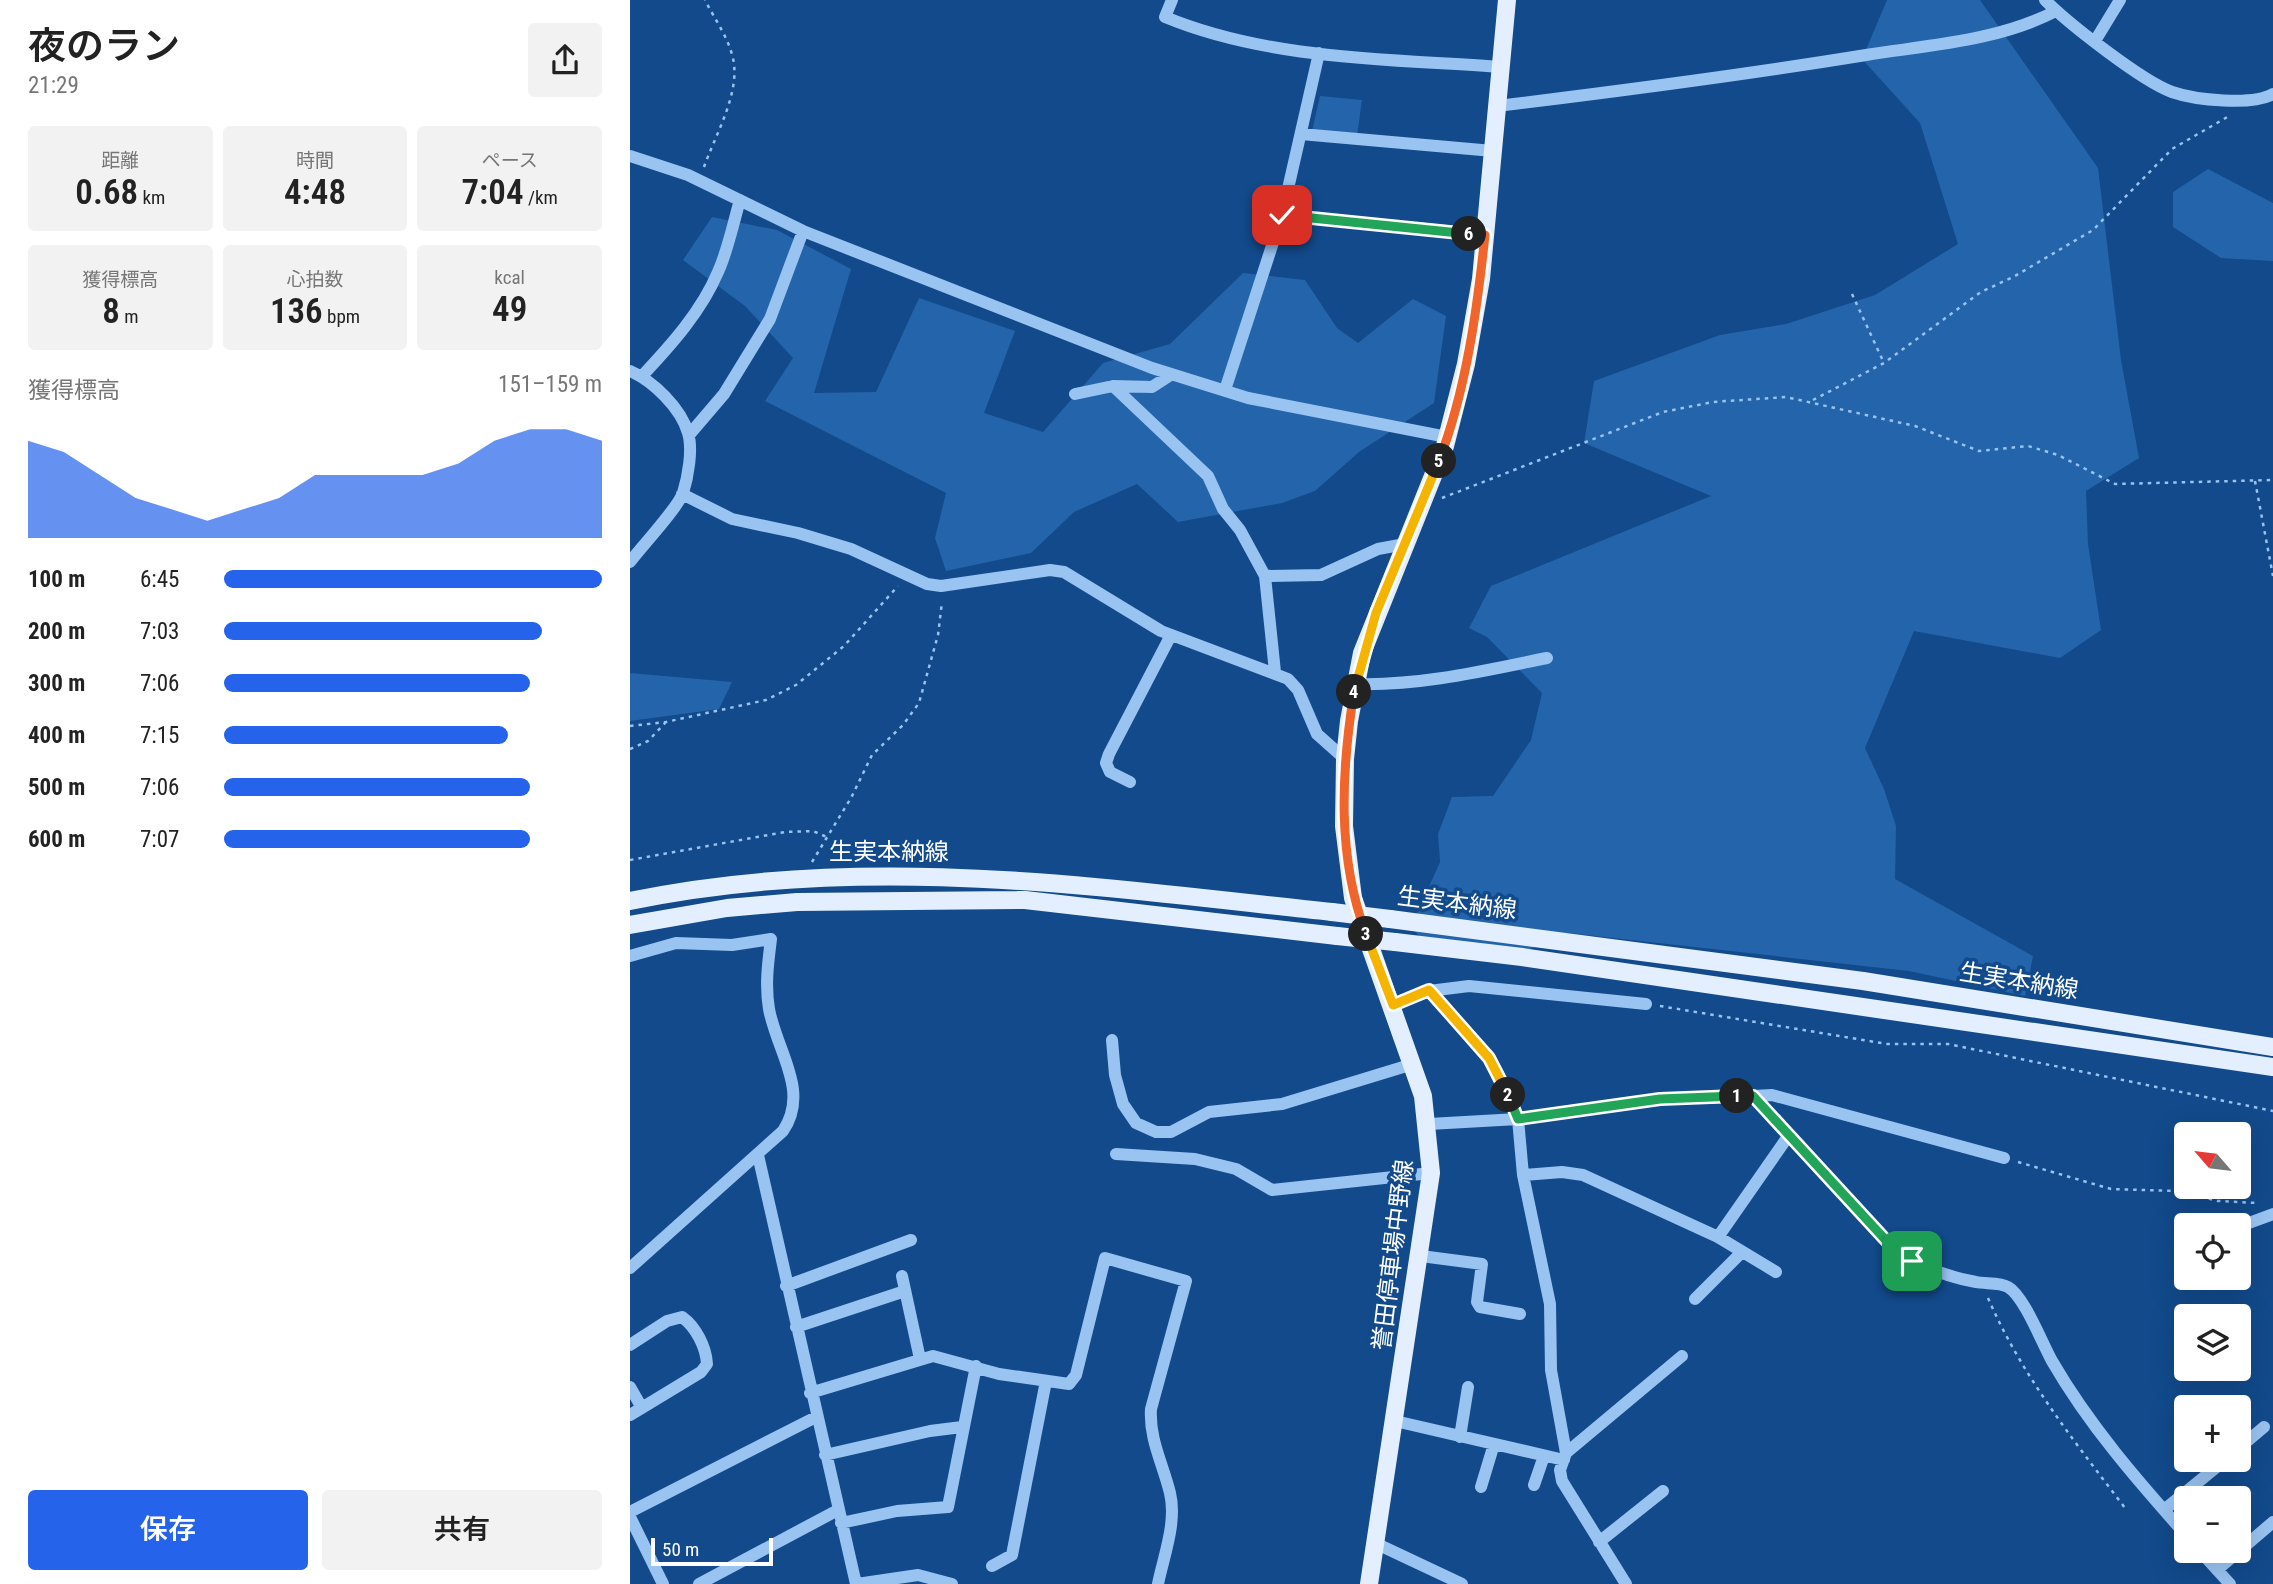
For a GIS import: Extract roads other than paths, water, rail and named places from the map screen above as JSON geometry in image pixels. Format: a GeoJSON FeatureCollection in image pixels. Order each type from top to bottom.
{"type":"FeatureCollection","features":[{"type":"Feature","properties":{"kind":"main road","name":"誉田停車場中野線"},"geometry":{"type":"LineString","coordinates":[[1369,1584],[1421,1256],[1431,1173],[1429,1124],[1413,1064],[1353,898],[1345,826],[1345,759],[1355,684],[1376,613],[1422,506],[1447,437],[1466,364],[1485,235],[1507,0]]}},
{"type":"Feature","properties":{"kind":"main road","name":"生実本納線"},"geometry":{"type":"LineString","coordinates":[[630,901],[735,882],[924,874],[1043,881],[1390,919],[1863,981],[2273,1047]]}},
{"type":"Feature","properties":{"kind":"main road","name":"生実本納線"},"geometry":{"type":"LineString","coordinates":[[630,925],[727,908],[797,902],[1025,900],[1522,957],[2273,1067]]}},
{"type":"Feature","properties":{"kind":"street"},"geometry":{"type":"LineString","coordinates":[[1172,0],[1165,17],[1203,33],[1319,53],[1501,67]]}},
{"type":"Feature","properties":{"kind":"street"},"geometry":{"type":"LineString","coordinates":[[2046,0],[2095,41],[2172,92],[2228,101],[2264,100],[2273,94]]}},
{"type":"Feature","properties":{"kind":"street"},"geometry":{"type":"LineString","coordinates":[[2095,41],[2120,0]]}},
{"type":"Feature","properties":{"kind":"street"},"geometry":{"type":"LineString","coordinates":[[1497,106],[1797,66],[1952,42],[2007,32],[2056,10]]}},
{"type":"Feature","properties":{"kind":"street"},"geometry":{"type":"LineString","coordinates":[[1225,390],[1282,215],[1319,53]]}},
{"type":"Feature","properties":{"kind":"street"},"geometry":{"type":"LineString","coordinates":[[1301,134],[1493,151]]}},
{"type":"Feature","properties":{"kind":"street"},"geometry":{"type":"LineString","coordinates":[[630,156],[699,180],[803,231],[1171,374],[1225,390],[1447,437]]}},
{"type":"Feature","properties":{"kind":"street"},"geometry":{"type":"LineString","coordinates":[[689,435],[676,410],[636,374],[678,338],[707,293],[722,260],[740,200]]}},
{"type":"Feature","properties":{"kind":"street"},"geometry":{"type":"LineString","coordinates":[[1282,215],[1485,235]]}},
{"type":"Feature","properties":{"kind":"street"},"geometry":{"type":"LineString","coordinates":[[630,562],[682,494],[689,435],[724,394],[770,319],[803,231]]}},
{"type":"Feature","properties":{"kind":"street"},"geometry":{"type":"LineString","coordinates":[[1075,394],[1113,386],[1152,387],[1171,374]]}},
{"type":"Feature","properties":{"kind":"street"},"geometry":{"type":"LineString","coordinates":[[1113,386],[1208,476],[1223,509],[1240,530],[1265,576],[1275,672]]}},
{"type":"Feature","properties":{"kind":"street"},"geometry":{"type":"LineString","coordinates":[[682,494],[732,519],[799,533],[838,545],[927,584],[944,586],[1050,570],[1064,572],[1171,635],[1288,679],[1298,690],[1317,734],[1345,759]]}},
{"type":"Feature","properties":{"kind":"street"},"geometry":{"type":"LineString","coordinates":[[1265,576],[1321,575],[1378,549],[1405,544]]}},
{"type":"Feature","properties":{"kind":"street"},"geometry":{"type":"LineString","coordinates":[[1130,782],[1110,772],[1106,763],[1171,635]]}},
{"type":"Feature","properties":{"kind":"street"},"geometry":{"type":"LineString","coordinates":[[1355,684],[1384,685],[1454,677],[1547,659]]}},
{"type":"Feature","properties":{"kind":"street"},"geometry":{"type":"LineString","coordinates":[[630,956],[676,943],[732,945],[771,939],[767,970],[769,1005],[774,1031],[793,1083],[795,1107],[783,1131],[630,1268]]}},
{"type":"Feature","properties":{"kind":"street"},"geometry":{"type":"LineString","coordinates":[[1393,1005],[1429,990],[1469,986],[1646,1004]]}},
{"type":"Feature","properties":{"kind":"street"},"geometry":{"type":"LineString","coordinates":[[1429,990],[1489,1058],[1518,1119],[1523,1175],[1550,1304],[1551,1370],[1565,1457]]}},
{"type":"Feature","properties":{"kind":"street"},"geometry":{"type":"LineString","coordinates":[[1112,1040],[1115,1075],[1123,1104],[1136,1123],[1156,1132],[1171,1132],[1209,1112],[1282,1104],[1413,1064]]}},
{"type":"Feature","properties":{"kind":"street"},"geometry":{"type":"LineString","coordinates":[[1753,1096],[1893,1248],[1912,1261],[1940,1273],[1981,1283],[2008,1286],[2019,1299],[2052,1362],[2098,1430],[2174,1521]]}},
{"type":"Feature","properties":{"kind":"street"},"geometry":{"type":"LineString","coordinates":[[1429,1124],[1518,1119],[1660,1099],[1772,1096],[2004,1158]]}},
{"type":"Feature","properties":{"kind":"street"},"geometry":{"type":"LineString","coordinates":[[1718,1237],[1789,1135]]}},
{"type":"Feature","properties":{"kind":"street"},"geometry":{"type":"LineString","coordinates":[[1116,1154],[1195,1159],[1236,1169],[1272,1190],[1431,1173]]}},
{"type":"Feature","properties":{"kind":"street"},"geometry":{"type":"LineString","coordinates":[[758,1155],[856,1584],[919,1579],[953,1584]]}},
{"type":"Feature","properties":{"kind":"street"},"geometry":{"type":"LineString","coordinates":[[1523,1175],[1562,1172],[1583,1175],[1718,1237],[1776,1272]]}},
{"type":"Feature","properties":{"kind":"street"},"geometry":{"type":"LineString","coordinates":[[2251,1222],[2271,1214],[2260,1203]]}},
{"type":"Feature","properties":{"kind":"street"},"geometry":{"type":"LineString","coordinates":[[786,1286],[911,1240]]}},
{"type":"Feature","properties":{"kind":"street"},"geometry":{"type":"LineString","coordinates":[[1695,1299],[1742,1252]]}},
{"type":"Feature","properties":{"kind":"street"},"geometry":{"type":"LineString","coordinates":[[1421,1256],[1482,1264],[1477,1301],[1480,1307],[1520,1314]]}},
{"type":"Feature","properties":{"kind":"street"},"geometry":{"type":"LineString","coordinates":[[810,1392],[933,1356],[1069,1384],[1076,1375],[1105,1258],[1186,1280],[1151,1409],[1150,1427],[1170,1494],[1172,1514],[1158,1584]]}},
{"type":"Feature","properties":{"kind":"street"},"geometry":{"type":"LineString","coordinates":[[902,1276],[919,1359]]}},
{"type":"Feature","properties":{"kind":"street"},"geometry":{"type":"LineString","coordinates":[[796,1327],[905,1291]]}},
{"type":"Feature","properties":{"kind":"street"},"geometry":{"type":"LineString","coordinates":[[630,1345],[667,1321],[682,1317],[691,1323],[706,1354],[707,1364],[701,1372],[630,1415]]}},
{"type":"Feature","properties":{"kind":"street"},"geometry":{"type":"LineString","coordinates":[[1626,1584],[1562,1481],[1560,1470],[1565,1457],[1682,1356]]}},
{"type":"Feature","properties":{"kind":"street"},"geometry":{"type":"LineString","coordinates":[[699,1584],[840,1517],[948,1507],[976,1366]]}},
{"type":"Feature","properties":{"kind":"street"},"geometry":{"type":"LineString","coordinates":[[992,1566],[1012,1555],[1046,1381]]}},
{"type":"Feature","properties":{"kind":"street"},"geometry":{"type":"LineString","coordinates":[[630,1387],[642,1408]]}},
{"type":"Feature","properties":{"kind":"street"},"geometry":{"type":"LineString","coordinates":[[1460,1437],[1468,1387]]}},
{"type":"Feature","properties":{"kind":"street"},"geometry":{"type":"LineString","coordinates":[[663,1584],[630,1515],[816,1418]]}},
{"type":"Feature","properties":{"kind":"street"},"geometry":{"type":"LineString","coordinates":[[1395,1421],[1544,1456],[1565,1457]]}},
{"type":"Feature","properties":{"kind":"street"},"geometry":{"type":"LineString","coordinates":[[825,1455],[930,1431],[962,1427]]}},
{"type":"Feature","properties":{"kind":"street"},"geometry":{"type":"LineString","coordinates":[[2251,1438],[2264,1427]]}},
{"type":"Feature","properties":{"kind":"street"},"geometry":{"type":"LineString","coordinates":[[1481,1487],[1494,1444]]}},
{"type":"Feature","properties":{"kind":"street"},"geometry":{"type":"LineString","coordinates":[[1534,1485],[1544,1456]]}},
{"type":"Feature","properties":{"kind":"street"},"geometry":{"type":"LineString","coordinates":[[2164,1510],[2210,1472]]}},
{"type":"Feature","properties":{"kind":"street"},"geometry":{"type":"LineString","coordinates":[[1599,1542],[1663,1491]]}},
{"type":"Feature","properties":{"kind":"street"},"geometry":{"type":"LineString","coordinates":[[2217,1570],[2273,1522]]}},
{"type":"Feature","properties":{"kind":"street"},"geometry":{"type":"LineString","coordinates":[[1375,1543],[1462,1584]]}},
{"type":"Feature","properties":{"kind":"street"},"geometry":{"type":"LineString","coordinates":[[2211,1563],[2230,1584]]}}]}
